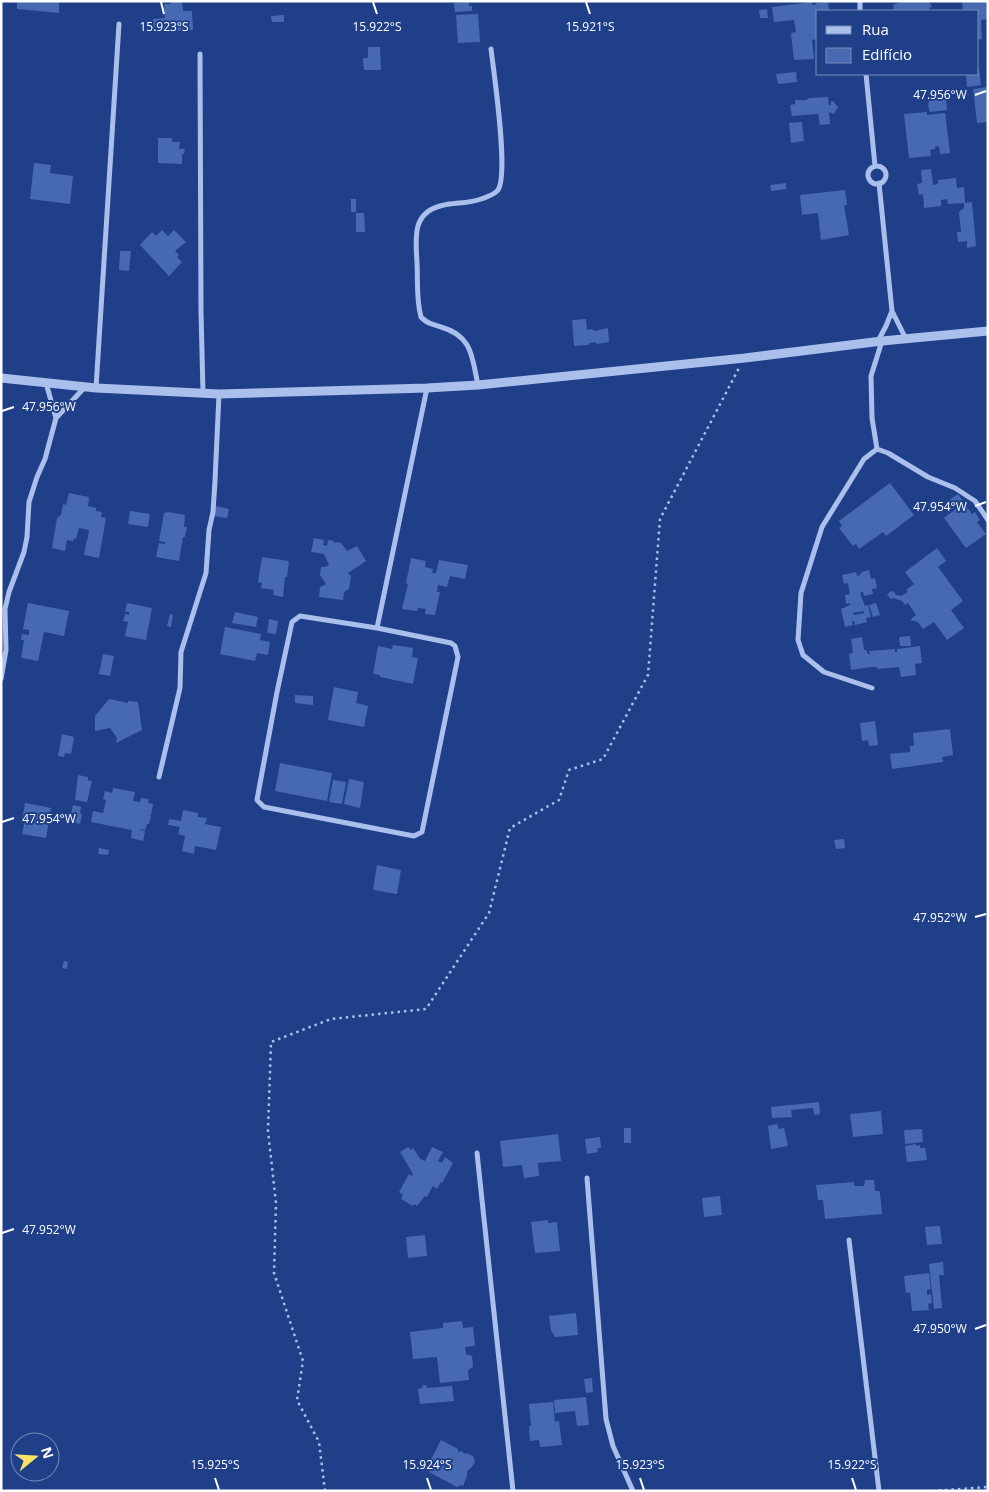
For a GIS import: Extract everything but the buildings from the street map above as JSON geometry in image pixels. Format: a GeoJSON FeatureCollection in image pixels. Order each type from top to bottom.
{"type":"FeatureCollection","features":[{"type":"Feature","properties":{"kind":"street"},"geometry":{"type":"LineString","coordinates":[[855,1],[860,1]]}},
{"type":"Feature","properties":{"kind":"street"},"geometry":{"type":"LineString","coordinates":[[96,388],[119,24]]}},
{"type":"Feature","properties":{"kind":"street"},"geometry":{"type":"LineString","coordinates":[[478,385],[472,354],[467,342],[459,334],[443,327],[429,324],[421,317],[418,294],[416,238],[418,222],[428,212],[440,206],[476,201],[491,196],[498,190],[501,182],[503,162],[491,49]]}},
{"type":"Feature","properties":{"kind":"street"},"geometry":{"type":"LineString","coordinates":[[200,54],[203,393]]}},
{"type":"Feature","properties":{"kind":"street"},"geometry":{"type":"LineString","coordinates":[[866,75],[875,166]]}},
{"type":"Feature","properties":{"kind":"street"},"geometry":{"type":"LineString","coordinates":[[875,166],[885,171],[885,178],[880,183]]}},
{"type":"Feature","properties":{"kind":"street"},"geometry":{"type":"LineString","coordinates":[[875,166],[868,171],[869,179],[871,182],[880,183]]}},
{"type":"Feature","properties":{"kind":"street"},"geometry":{"type":"LineString","coordinates":[[880,183],[892,311],[906,339]]}},
{"type":"Feature","properties":{"kind":"street"},"geometry":{"type":"LineString","coordinates":[[877,449],[872,418],[870,376],[880,341],[892,311]]}},
{"type":"Feature","properties":{"kind":"street"},"geometry":{"type":"LineString","coordinates":[[1,378],[96,388],[219,394],[427,388],[478,385],[744,358],[880,341],[988,331]]}},
{"type":"Feature","properties":{"kind":"street"},"geometry":{"type":"LineString","coordinates":[[46,383],[56,418]]}},
{"type":"Feature","properties":{"kind":"street"},"geometry":{"type":"LineString","coordinates":[[1,679],[6,650],[6,609],[24,552],[29,502],[45,459],[56,418],[85,387]]}},
{"type":"Feature","properties":{"kind":"street"},"geometry":{"type":"LineString","coordinates":[[377,628],[427,388]]}},
{"type":"Feature","properties":{"kind":"street"},"geometry":{"type":"LineString","coordinates":[[160,777],[180,688],[181,652],[206,573],[209,530],[216,481],[219,394]]}},
{"type":"Feature","properties":{"kind":"street"},"geometry":{"type":"LineString","coordinates":[[877,449],[888,453],[928,477],[955,488],[975,501],[988,520]]}},
{"type":"Feature","properties":{"kind":"street"},"geometry":{"type":"LineString","coordinates":[[872,688],[824,672],[804,655],[798,640],[802,593],[822,527],[864,459],[877,449]]}},
{"type":"Feature","properties":{"kind":"street"},"geometry":{"type":"LineString","coordinates":[[300,616],[377,628],[451,643],[457,652],[456,667],[422,832],[414,836],[264,807],[258,800],[259,789],[276,692],[292,622],[300,616]]}},
{"type":"Feature","properties":{"kind":"street"},"geometry":{"type":"LineString","coordinates":[[477,1153],[513,1491]]}},
{"type":"Feature","properties":{"kind":"street"},"geometry":{"type":"LineString","coordinates":[[587,1178],[606,1419],[613,1446],[633,1491]]}},
{"type":"Feature","properties":{"kind":"street"},"geometry":{"type":"LineString","coordinates":[[849,1240],[879,1491]]}},
{"type":"Feature","properties":{"kind":"path"},"geometry":{"type":"LineString","coordinates":[[325,1491],[319,1442],[297,1400],[303,1360],[274,1273],[276,1203],[268,1131],[271,1042],[331,1019],[426,1010],[490,913],[510,828],[559,800],[569,770],[603,759],[648,675],[660,519],[744,358]]}},
{"type":"Feature","properties":{"kind":"path"},"geometry":{"type":"LineString","coordinates":[[932,1491],[988,1487]]}}]}
